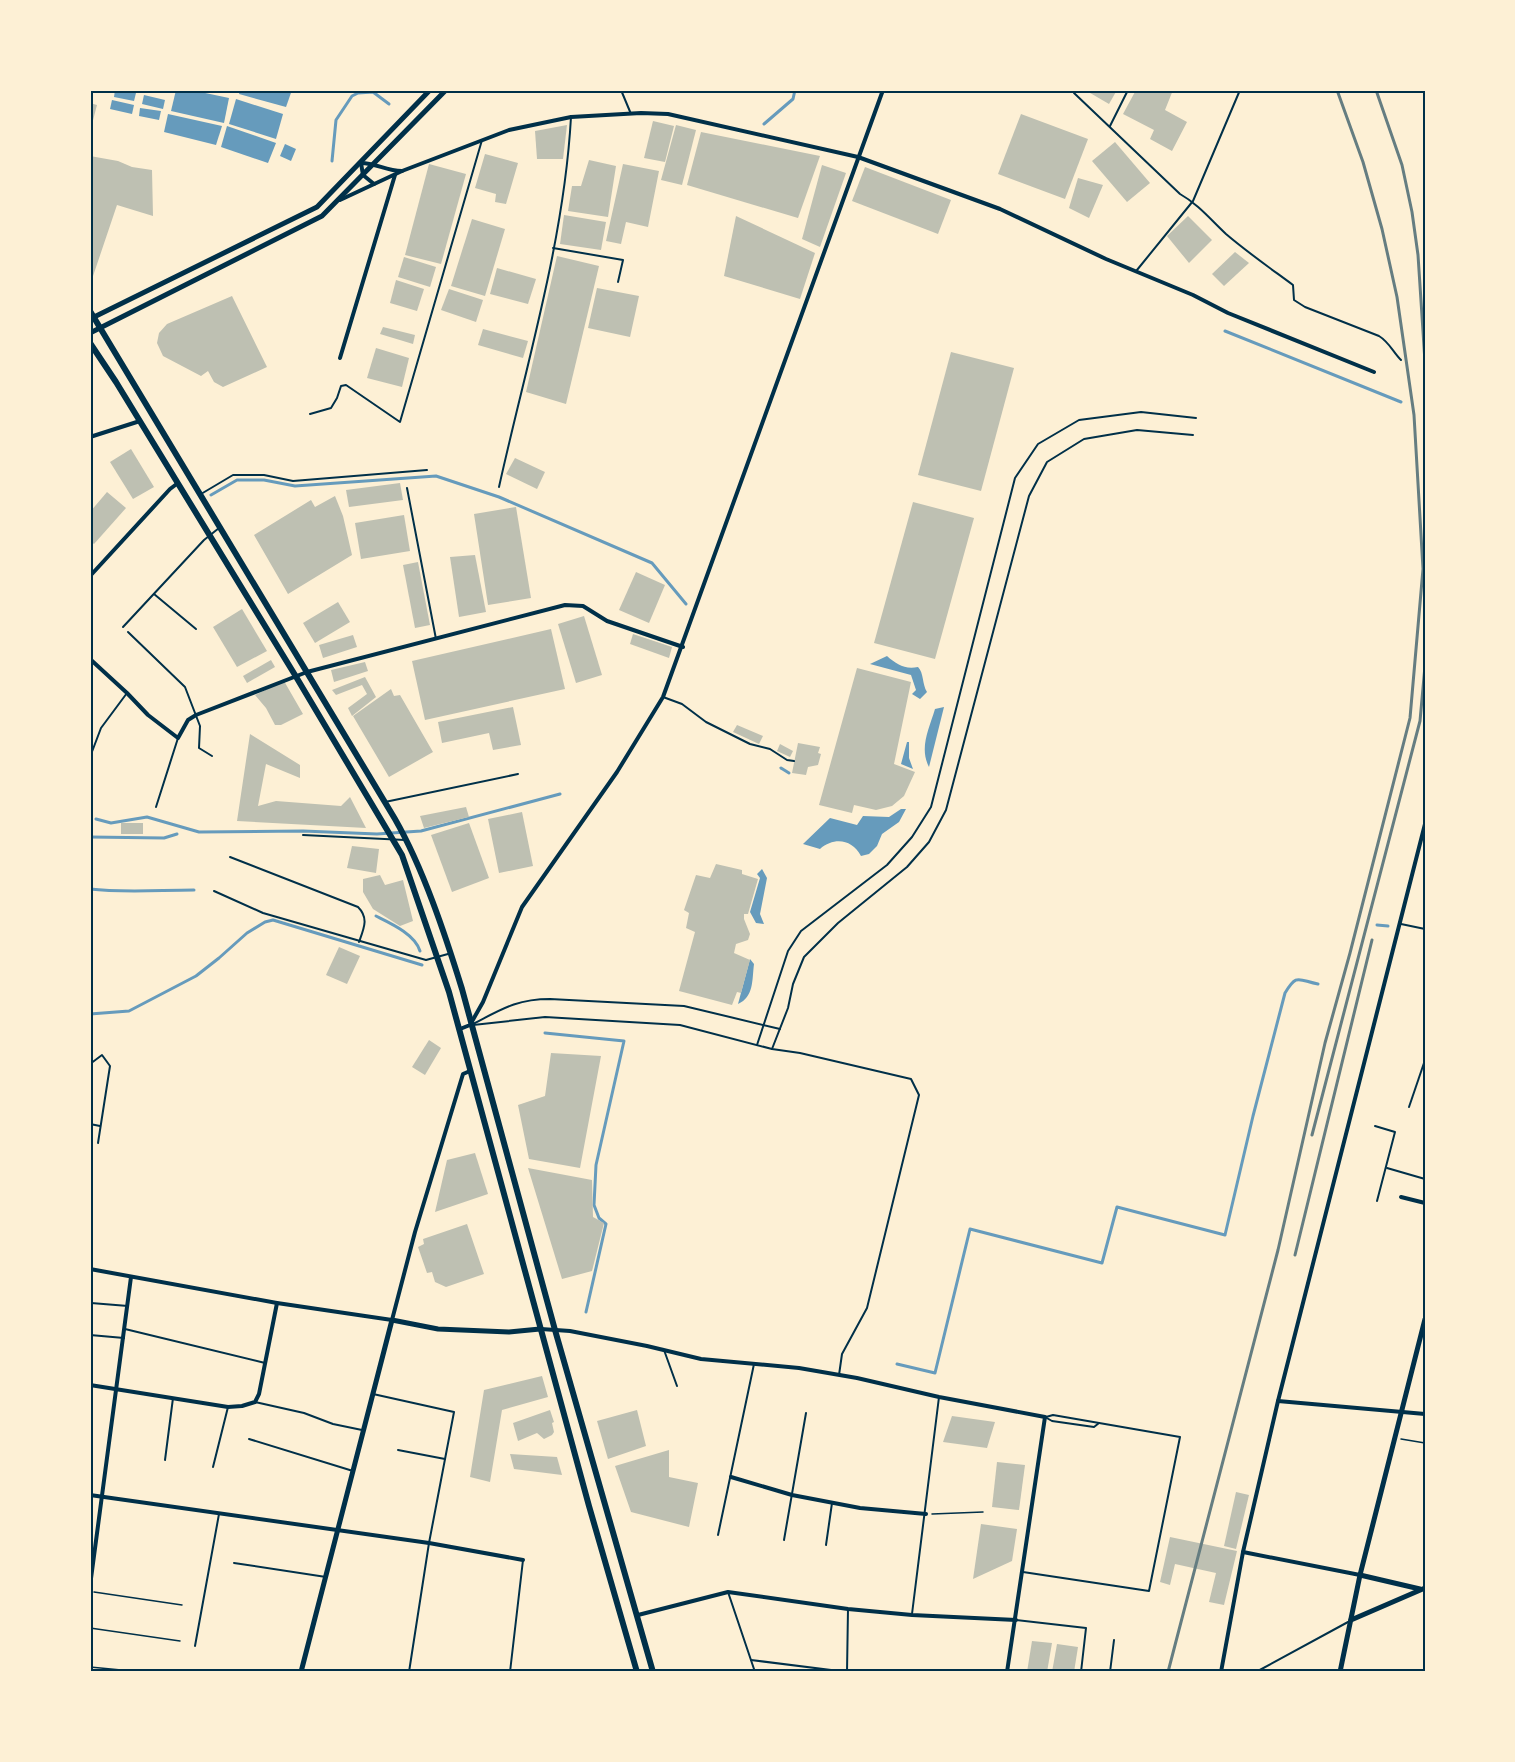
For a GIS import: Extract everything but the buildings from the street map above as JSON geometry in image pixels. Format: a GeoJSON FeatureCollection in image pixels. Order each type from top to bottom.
{"type":"FeatureCollection","features":[{"type":"Feature","properties":{"kind":"main road"},"geometry":{"type":"LineString","coordinates":[[91,316],[221,526],[407,840],[459,978],[470,1025],[652,1672]]}},
{"type":"Feature","properties":{"kind":"main road"},"geometry":{"type":"LineString","coordinates":[[90,343],[178,483],[402,855],[459,1029],[540,1329],[637,1672]]}},
{"type":"Feature","properties":{"kind":"street"},"geometry":{"type":"LineString","coordinates":[[91,316],[317,207],[430,90]]}},
{"type":"Feature","properties":{"kind":"street"},"geometry":{"type":"LineString","coordinates":[[90,333],[322,216],[446,90]]}},
{"type":"Feature","properties":{"kind":"street"},"geometry":{"type":"LineString","coordinates":[[459,1029],[470,1025],[483,1002],[522,907],[617,772],[663,698],[883,90]]}},
{"type":"Feature","properties":{"kind":"street"},"geometry":{"type":"LineString","coordinates":[[338,201],[402,171],[509,130],[571,117],[668,114],[858,157],[1000,209],[1135,272],[1193,295],[1257,325],[1374,372]]}},
{"type":"Feature","properties":{"kind":"street"},"geometry":{"type":"LineString","coordinates":[[361,163],[375,163],[388,171],[402,171]]}},
{"type":"Feature","properties":{"kind":"street"},"geometry":{"type":"LineString","coordinates":[[361,163],[363,175],[374,184]]}},
{"type":"Feature","properties":{"kind":"street"},"geometry":{"type":"LineString","coordinates":[[340,358],[395,175]]}},
{"type":"Feature","properties":{"kind":"street"},"geometry":{"type":"LineString","coordinates":[[90,436],[140,421]]}},
{"type":"Feature","properties":{"kind":"street"},"geometry":{"type":"LineString","coordinates":[[90,575],[178,483]]}},
{"type":"Feature","properties":{"kind":"street"},"geometry":{"type":"LineString","coordinates":[[90,659],[128,693],[148,715],[178,738],[188,720],[196,715],[295,675],[566,605],[583,606],[607,621],[682,647]]}},
{"type":"Feature","properties":{"kind":"street"},"geometry":{"type":"LineString","coordinates":[[1221,1672],[1243,1552],[1278,1401],[1425,824]]}},
{"type":"Feature","properties":{"kind":"street"},"geometry":{"type":"LineString","coordinates":[[301,1672],[415,1232],[463,1074],[471,1071]]}},
{"type":"Feature","properties":{"kind":"street"},"geometry":{"type":"LineString","coordinates":[[1401,1197],[1425,1203]]}},
{"type":"Feature","properties":{"kind":"street"},"geometry":{"type":"LineString","coordinates":[[90,1269],[438,1329],[508,1332],[540,1329],[570,1331],[701,1359],[799,1368],[857,1378],[939,1397],[1045,1417],[1007,1672]]}},
{"type":"Feature","properties":{"kind":"street"},"geometry":{"type":"LineString","coordinates":[[90,1586],[131,1277]]}},
{"type":"Feature","properties":{"kind":"street"},"geometry":{"type":"LineString","coordinates":[[90,1385],[228,1407],[255,1402],[266,1363],[277,1303]]}},
{"type":"Feature","properties":{"kind":"street"},"geometry":{"type":"LineString","coordinates":[[1340,1672],[1360,1575],[1425,1319]]}},
{"type":"Feature","properties":{"kind":"street"},"geometry":{"type":"LineString","coordinates":[[1278,1401],[1425,1414]]}},
{"type":"Feature","properties":{"kind":"street"},"geometry":{"type":"LineString","coordinates":[[731,1477],[792,1495],[832,1503],[926,1514]]}},
{"type":"Feature","properties":{"kind":"street"},"geometry":{"type":"LineString","coordinates":[[90,1495],[429,1543],[523,1560]]}},
{"type":"Feature","properties":{"kind":"street"},"geometry":{"type":"LineString","coordinates":[[1243,1552],[1424,1589]]}},
{"type":"Feature","properties":{"kind":"street"},"geometry":{"type":"LineString","coordinates":[[1424,1589],[1425,1597]]}},
{"type":"Feature","properties":{"kind":"street"},"geometry":{"type":"LineString","coordinates":[[1351,1620],[1424,1589]]}},
{"type":"Feature","properties":{"kind":"street"},"geometry":{"type":"LineString","coordinates":[[638,1616],[728,1592],[848,1609],[912,1615],[1016,1620]]}},
{"type":"Feature","properties":{"kind":"lane"},"geometry":{"type":"LineString","coordinates":[[621,90],[631,114]]}},
{"type":"Feature","properties":{"kind":"lane"},"geometry":{"type":"LineString","coordinates":[[1110,126],[1128,90]]}},
{"type":"Feature","properties":{"kind":"lane"},"geometry":{"type":"LineString","coordinates":[[1135,272],[1192,201],[1240,90]]}},
{"type":"Feature","properties":{"kind":"lane"},"geometry":{"type":"LineString","coordinates":[[1075,91],[1180,194],[1192,201],[1246,251],[1293,285],[1294,300],[1305,307],[1379,336],[1387,341],[1401,360]]}},
{"type":"Feature","properties":{"kind":"lane"},"geometry":{"type":"LineString","coordinates":[[499,487],[553,248],[568,165],[571,117]]}},
{"type":"Feature","properties":{"kind":"lane"},"geometry":{"type":"LineString","coordinates":[[310,414],[331,408],[340,386],[346,385],[400,422],[482,140]]}},
{"type":"Feature","properties":{"kind":"lane"},"geometry":{"type":"LineString","coordinates":[[553,248],[623,260],[618,282]]}},
{"type":"Feature","properties":{"kind":"lane"},"geometry":{"type":"LineString","coordinates":[[757,1045],[788,951],[801,931],[887,865],[912,837],[931,807],[1015,478],[1038,444],[1079,420],[1141,412],[1196,418]]}},
{"type":"Feature","properties":{"kind":"lane"},"geometry":{"type":"LineString","coordinates":[[772,1049],[781,1029],[793,984],[804,957],[846,916],[907,867],[929,842],[946,810],[1029,496],[1047,462],[1084,439],[1137,429],[1192,435]]}},
{"type":"Feature","properties":{"kind":"lane"},"geometry":{"type":"LineString","coordinates":[[201,494],[233,475],[264,475],[293,481],[427,470]]}},
{"type":"Feature","properties":{"kind":"lane"},"geometry":{"type":"LineString","coordinates":[[407,488],[436,639]]}},
{"type":"Feature","properties":{"kind":"lane"},"geometry":{"type":"LineString","coordinates":[[123,627],[221,526]]}},
{"type":"Feature","properties":{"kind":"lane"},"geometry":{"type":"LineString","coordinates":[[154,594],[196,629]]}},
{"type":"Feature","properties":{"kind":"lane"},"geometry":{"type":"LineString","coordinates":[[128,632],[185,687],[200,726],[199,748],[212,756]]}},
{"type":"Feature","properties":{"kind":"lane"},"geometry":{"type":"LineString","coordinates":[[90,757],[101,728],[128,693]]}},
{"type":"Feature","properties":{"kind":"lane"},"geometry":{"type":"LineString","coordinates":[[663,698],[682,704],[706,722],[750,744],[770,749],[794,762]]}},
{"type":"Feature","properties":{"kind":"lane"},"geometry":{"type":"LineString","coordinates":[[156,807],[178,738]]}},
{"type":"Feature","properties":{"kind":"lane"},"geometry":{"type":"LineString","coordinates":[[385,802],[518,774]]}},
{"type":"Feature","properties":{"kind":"lane"},"geometry":{"type":"LineString","coordinates":[[303,835],[407,840]]}},
{"type":"Feature","properties":{"kind":"lane"},"geometry":{"type":"LineString","coordinates":[[230,857],[358,907],[363,912],[366,922],[359,942]]}},
{"type":"Feature","properties":{"kind":"lane"},"geometry":{"type":"LineString","coordinates":[[214,891],[263,913],[426,960],[451,952]]}},
{"type":"Feature","properties":{"kind":"lane"},"geometry":{"type":"LineString","coordinates":[[1399,923],[1425,928]]}},
{"type":"Feature","properties":{"kind":"lane"},"geometry":{"type":"LineString","coordinates":[[470,1025],[510,1004],[534,999],[550,999],[684,1006],[781,1029]]}},
{"type":"Feature","properties":{"kind":"lane"},"geometry":{"type":"LineString","coordinates":[[470,1025],[545,1017],[680,1025],[772,1049],[800,1053],[911,1079],[919,1095],[867,1308],[842,1354],[839,1376]]}},
{"type":"Feature","properties":{"kind":"lane"},"geometry":{"type":"LineString","coordinates":[[90,1064],[102,1055],[110,1066],[98,1143]]}},
{"type":"Feature","properties":{"kind":"lane"},"geometry":{"type":"LineString","coordinates":[[1409,1107],[1425,1060]]}},
{"type":"Feature","properties":{"kind":"lane"},"geometry":{"type":"LineString","coordinates":[[90,1124],[100,1126]]}},
{"type":"Feature","properties":{"kind":"lane"},"geometry":{"type":"LineString","coordinates":[[1375,1126],[1395,1132],[1377,1201]]}},
{"type":"Feature","properties":{"kind":"lane"},"geometry":{"type":"LineString","coordinates":[[1386,1168],[1425,1179]]}},
{"type":"Feature","properties":{"kind":"lane"},"geometry":{"type":"LineString","coordinates":[[91,1303],[128,1306]]}},
{"type":"Feature","properties":{"kind":"lane"},"geometry":{"type":"LineString","coordinates":[[125,1329],[266,1363]]}},
{"type":"Feature","properties":{"kind":"lane"},"geometry":{"type":"LineString","coordinates":[[90,1335],[124,1338]]}},
{"type":"Feature","properties":{"kind":"lane"},"geometry":{"type":"LineString","coordinates":[[664,1350],[677,1386]]}},
{"type":"Feature","properties":{"kind":"lane"},"geometry":{"type":"LineString","coordinates":[[718,1534],[754,1364]]}},
{"type":"Feature","properties":{"kind":"lane"},"geometry":{"type":"LineString","coordinates":[[373,1394],[454,1412],[429,1543],[409,1672]]}},
{"type":"Feature","properties":{"kind":"lane"},"geometry":{"type":"LineString","coordinates":[[912,1615],[939,1397]]}},
{"type":"Feature","properties":{"kind":"lane"},"geometry":{"type":"LineString","coordinates":[[165,1460],[173,1398]]}},
{"type":"Feature","properties":{"kind":"lane"},"geometry":{"type":"LineString","coordinates":[[255,1402],[304,1413],[333,1424],[364,1431]]}},
{"type":"Feature","properties":{"kind":"lane"},"geometry":{"type":"LineString","coordinates":[[213,1467],[228,1407]]}},
{"type":"Feature","properties":{"kind":"lane"},"geometry":{"type":"LineString","coordinates":[[784,1540],[806,1413]]}},
{"type":"Feature","properties":{"kind":"lane"},"geometry":{"type":"LineString","coordinates":[[1023,1572],[1149,1591],[1179,1437],[1053,1415],[1045,1417]]}},
{"type":"Feature","properties":{"kind":"lane"},"geometry":{"type":"LineString","coordinates":[[1045,1417],[1052,1421],[1094,1427],[1099,1423]]}},
{"type":"Feature","properties":{"kind":"lane"},"geometry":{"type":"LineString","coordinates":[[249,1440],[353,1471]]}},
{"type":"Feature","properties":{"kind":"lane"},"geometry":{"type":"LineString","coordinates":[[398,1450],[445,1459]]}},
{"type":"Feature","properties":{"kind":"lane"},"geometry":{"type":"LineString","coordinates":[[826,1545],[832,1503]]}},
{"type":"Feature","properties":{"kind":"lane"},"geometry":{"type":"LineString","coordinates":[[195,1646],[219,1514]]}},
{"type":"Feature","properties":{"kind":"lane"},"geometry":{"type":"LineString","coordinates":[[510,1672],[523,1560]]}},
{"type":"Feature","properties":{"kind":"lane"},"geometry":{"type":"LineString","coordinates":[[234,1563],[326,1577]]}},
{"type":"Feature","properties":{"kind":"lane"},"geometry":{"type":"LineString","coordinates":[[728,1592],[755,1672]]}},
{"type":"Feature","properties":{"kind":"lane"},"geometry":{"type":"LineString","coordinates":[[751,1660],[847,1672],[848,1609]]}},
{"type":"Feature","properties":{"kind":"lane"},"geometry":{"type":"LineString","coordinates":[[1016,1620],[1086,1628],[1081,1672]]}},
{"type":"Feature","properties":{"kind":"lane"},"geometry":{"type":"LineString","coordinates":[[1257,1672],[1351,1620]]}},
{"type":"Feature","properties":{"kind":"lane"},"geometry":{"type":"LineString","coordinates":[[1110,1672],[1114,1640]]}},
{"type":"Feature","properties":{"kind":"path"},"geometry":{"type":"LineString","coordinates":[[1395,1438],[1425,1443]]}},
{"type":"Feature","properties":{"kind":"path"},"geometry":{"type":"LineString","coordinates":[[926,1514],[983,1512]]}},
{"type":"Feature","properties":{"kind":"path"},"geometry":{"type":"LineString","coordinates":[[90,1591],[182,1605]]}},
{"type":"Feature","properties":{"kind":"path"},"geometry":{"type":"LineString","coordinates":[[90,1628],[180,1641]]}},
{"type":"Feature","properties":{"kind":"path"},"geometry":{"type":"LineString","coordinates":[[90,1667],[141,1672]]}},
{"type":"Feature","properties":{"kind":"water"},"geometry":{"type":"Polygon","coordinates":[[[115,90],[136,93],[134,101],[114,97],[115,90]]]}},
{"type":"Feature","properties":{"kind":"water"},"geometry":{"type":"Polygon","coordinates":[[[176,90],[191,90],[229,98],[224,123],[171,111],[176,90]]]}},
{"type":"Feature","properties":{"kind":"water"},"geometry":{"type":"Polygon","coordinates":[[[240,90],[292,90],[286,107],[239,94],[240,90]]]}},
{"type":"Feature","properties":{"kind":"water"},"geometry":{"type":"Polygon","coordinates":[[[144,95],[165,100],[163,109],[142,104],[144,95]]]}},
{"type":"Feature","properties":{"kind":"water"},"geometry":{"type":"Polygon","coordinates":[[[236,99],[283,114],[276,139],[229,124],[236,99]]]}},
{"type":"Feature","properties":{"kind":"water"},"geometry":{"type":"Polygon","coordinates":[[[112,100],[134,105],[132,114],[110,109],[112,100]]]}},
{"type":"Feature","properties":{"kind":"water"},"geometry":{"type":"Polygon","coordinates":[[[140,108],[161,111],[159,120],[139,116],[140,108]]]}},
{"type":"Feature","properties":{"kind":"water"},"geometry":{"type":"Polygon","coordinates":[[[168,114],[222,126],[216,145],[164,132],[168,114]]]}},
{"type":"Feature","properties":{"kind":"water"},"geometry":{"type":"Polygon","coordinates":[[[227,126],[276,143],[268,163],[221,147],[227,126]]]}},
{"type":"Feature","properties":{"kind":"water"},"geometry":{"type":"Polygon","coordinates":[[[285,144],[296,149],[291,161],[280,156],[285,144]]]}},
{"type":"Feature","properties":{"kind":"water"},"geometry":{"type":"Polygon","coordinates":[[[887,656],[901,666],[920,669],[927,692],[920,699],[912,694],[916,690],[911,675],[870,664],[887,656]]]}},
{"type":"Feature","properties":{"kind":"water"},"geometry":{"type":"Polygon","coordinates":[[[944,707],[929,767],[925,753],[926,738],[935,709],[944,707]]]}},
{"type":"Feature","properties":{"kind":"water"},"geometry":{"type":"Polygon","coordinates":[[[907,742],[909,742],[909,758],[913,769],[901,764],[907,742]]]}},
{"type":"Feature","properties":{"kind":"water"},"geometry":{"type":"Polygon","coordinates":[[[901,809],[906,809],[899,822],[882,834],[877,846],[869,854],[861,856],[853,846],[837,841],[820,849],[803,844],[830,818],[857,825],[863,816],[889,817],[901,809]]]}},
{"type":"Feature","properties":{"kind":"water"},"geometry":{"type":"Polygon","coordinates":[[[762,869],[767,878],[760,914],[764,924],[756,923],[750,912],[760,878],[757,874],[762,869]]]}},
{"type":"Feature","properties":{"kind":"water"},"geometry":{"type":"Polygon","coordinates":[[[750,959],[754,964],[750,992],[738,1004],[750,959]]]}},
{"type":"Feature","properties":{"kind":"waterway"},"geometry":{"type":"LineString","coordinates":[[764,124],[793,99],[795,90]]}},
{"type":"Feature","properties":{"kind":"waterway"},"geometry":{"type":"LineString","coordinates":[[332,161],[336,120],[352,96],[358,93],[373,92],[389,104]]}},
{"type":"Feature","properties":{"kind":"waterway"},"geometry":{"type":"LineString","coordinates":[[1225,331],[1401,402]]}},
{"type":"Feature","properties":{"kind":"waterway"},"geometry":{"type":"LineString","coordinates":[[211,495],[237,480],[264,480],[295,486],[436,476],[499,497],[652,563],[686,604]]}},
{"type":"Feature","properties":{"kind":"waterway"},"geometry":{"type":"LineString","coordinates":[[781,768],[789,773]]}},
{"type":"Feature","properties":{"kind":"waterway"},"geometry":{"type":"LineString","coordinates":[[96,819],[111,823],[147,817],[199,832],[303,831],[377,834],[421,831],[560,794]]}},
{"type":"Feature","properties":{"kind":"waterway"},"geometry":{"type":"LineString","coordinates":[[90,837],[164,838],[177,834]]}},
{"type":"Feature","properties":{"kind":"waterway"},"geometry":{"type":"LineString","coordinates":[[90,889],[194,890]]}},
{"type":"Feature","properties":{"kind":"waterway"},"geometry":{"type":"LineString","coordinates":[[376,916],[408,934],[420,951]]}},
{"type":"Feature","properties":{"kind":"waterway"},"geometry":{"type":"LineString","coordinates":[[90,1014],[129,1011],[196,976],[247,933],[273,920],[422,965]]}},
{"type":"Feature","properties":{"kind":"waterway"},"geometry":{"type":"LineString","coordinates":[[1377,925],[1388,926]]}},
{"type":"Feature","properties":{"kind":"waterway"},"geometry":{"type":"LineString","coordinates":[[897,1364],[935,1373],[970,1229],[1102,1263],[1117,1207],[1225,1235],[1285,993],[1295,980],[1318,984]]}},
{"type":"Feature","properties":{"kind":"waterway"},"geometry":{"type":"LineString","coordinates":[[545,1033],[624,1041],[596,1165],[594,1205],[599,1218],[606,1224],[586,1312]]}},
{"type":"Feature","properties":{"kind":"railway"},"geometry":{"type":"LineString","coordinates":[[1168,1672],[1278,1250],[1325,1043],[1410,718],[1423,569],[1414,415],[1397,297],[1382,229],[1363,162],[1337,90]]}},
{"type":"Feature","properties":{"kind":"railway"},"geometry":{"type":"LineString","coordinates":[[1376,90],[1402,165],[1412,212],[1418,255],[1425,362]]}},
{"type":"Feature","properties":{"kind":"railway"},"geometry":{"type":"LineString","coordinates":[[1312,1135],[1420,721],[1425,666]]}},
{"type":"Feature","properties":{"kind":"railway"},"geometry":{"type":"LineString","coordinates":[[1295,1255],[1372,940]]}}]}
